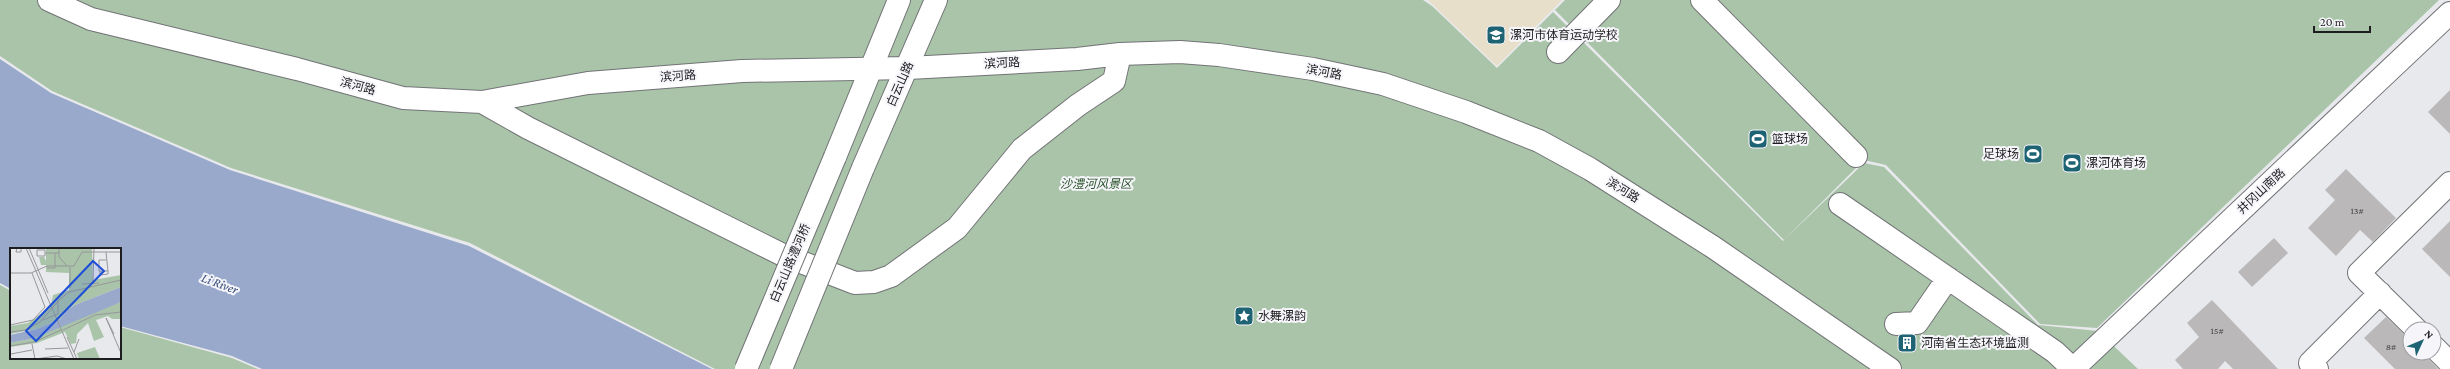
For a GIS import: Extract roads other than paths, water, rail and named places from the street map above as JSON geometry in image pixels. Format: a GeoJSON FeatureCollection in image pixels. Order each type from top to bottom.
{"type":"FeatureCollection","features":[{"type":"Feature","properties":{"kind":"main road","name":"滨河路"},"geometry":{"type":"LineString","coordinates":[[49,0],[91,19],[297,69],[403,98],[482,102],[588,82],[742,71],[908,68],[1071,60],[1120,54],[1180,52],[1219,55],[1313,69],[1383,84],[1466,112],[1539,141],[1590,169],[1713,247],[1890,369]]}},
{"type":"Feature","properties":{"kind":"main road"},"geometry":{"type":"LineString","coordinates":[[871,69],[899,0]]}},
{"type":"Feature","properties":{"kind":"main road","name":"白云山路"},"geometry":{"type":"LineString","coordinates":[[781,369],[863,168],[908,68],[936,0]]}},
{"type":"Feature","properties":{"kind":"main road"},"geometry":{"type":"LineString","coordinates":[[1558,52],[1608,0]]}},
{"type":"Feature","properties":{"kind":"main road"},"geometry":{"type":"LineString","coordinates":[[1702,0],[1856,156]]}},
{"type":"Feature","properties":{"kind":"main road","name":"井冈山南路"},"geometry":{"type":"LineString","coordinates":[[2073,369],[2450,13]]}},
{"type":"Feature","properties":{"kind":"main road"},"geometry":{"type":"LineString","coordinates":[[482,102],[528,128],[782,256],[855,283],[874,282],[891,276],[957,228],[1022,148],[1078,105],[1114,81],[1120,54]]}},
{"type":"Feature","properties":{"kind":"main road","name":"白云山路澧河桥"},"geometry":{"type":"LineString","coordinates":[[746,369],[871,69]]}},
{"type":"Feature","properties":{"kind":"main road"},"geometry":{"type":"LineString","coordinates":[[2408,321],[2359,273],[2447,192]]}},
{"type":"Feature","properties":{"kind":"main road"},"geometry":{"type":"LineString","coordinates":[[1840,204],[2055,352],[2073,369]]}},
{"type":"Feature","properties":{"kind":"main road"},"geometry":{"type":"LineString","coordinates":[[1896,324],[1916,323],[1948,278]]}},
{"type":"Feature","properties":{"kind":"main road"},"geometry":{"type":"LineString","coordinates":[[2317,369],[2310,363],[2380,293]]}},
{"type":"Feature","properties":{"kind":"main road"},"geometry":{"type":"LineString","coordinates":[[2442,355],[2450,363]]}},
{"type":"Feature","properties":{"kind":"water","name":"Li River"},"geometry":{"type":"Polygon","coordinates":[[[0,59],[51,93],[230,170],[469,246],[712,369],[262,369],[232,356],[121,326],[121,248],[10,248],[10,288],[0,283],[0,59]]]}},
{"type":"Feature","properties":{"kind":"place","name":"漯河市体育运动学校"},"geometry":{"type":"Point","coordinates":[1496,35]}},
{"type":"Feature","properties":{"kind":"place","name":"篮球场"},"geometry":{"type":"Point","coordinates":[1758,139]}},
{"type":"Feature","properties":{"kind":"place","name":"足球场"},"geometry":{"type":"Point","coordinates":[2033,154]}},
{"type":"Feature","properties":{"kind":"place","name":"漯河体育场"},"geometry":{"type":"Point","coordinates":[2072,163]}},
{"type":"Feature","properties":{"kind":"place","name":"水舞漯韵"},"geometry":{"type":"Point","coordinates":[1244,316]}},
{"type":"Feature","properties":{"kind":"place","name":"河南省生态环境监测"},"geometry":{"type":"Point","coordinates":[1907,343]}},
{"type":"Feature","properties":{"kind":"park label","name":"沙澧河风景区"},"geometry":{"type":"Point","coordinates":[1096,184]}}]}
